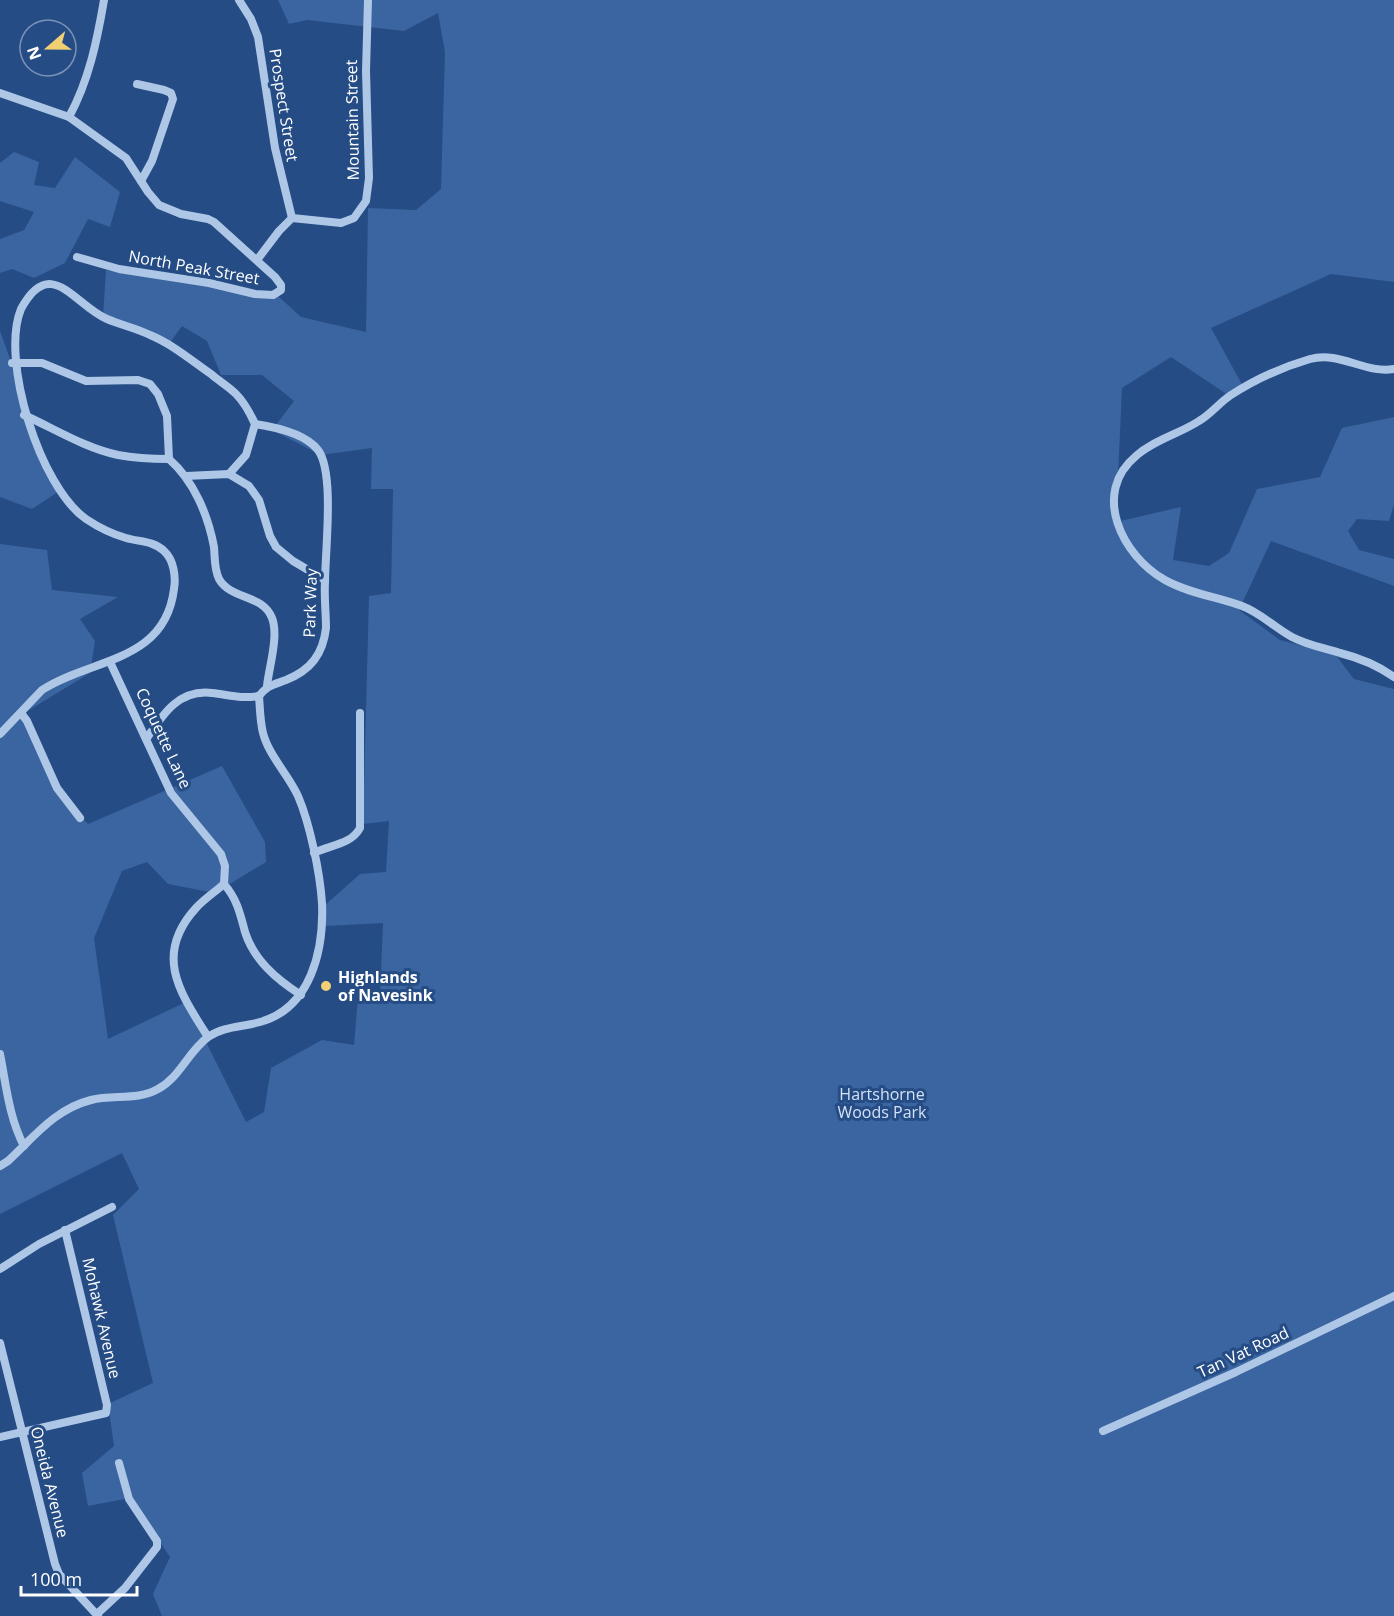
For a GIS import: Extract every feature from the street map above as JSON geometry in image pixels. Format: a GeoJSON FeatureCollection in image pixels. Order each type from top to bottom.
{"type":"FeatureCollection","features":[{"type":"Feature","properties":{"kind":"street"},"geometry":{"type":"LineString","coordinates":[[69,117],[78,101],[92,62],[104,0]]}},
{"type":"Feature","properties":{"kind":"street","name":"Prospect Street"},"geometry":{"type":"LineString","coordinates":[[239,0],[251,19],[258,37],[274,148],[292,218]]}},
{"type":"Feature","properties":{"kind":"street","name":"Mountain Street"},"geometry":{"type":"LineString","coordinates":[[292,218],[341,223],[354,218],[366,201],[369,178],[366,71],[368,0]]}},
{"type":"Feature","properties":{"kind":"street"},"geometry":{"type":"LineString","coordinates":[[137,84],[164,90],[171,93],[173,99],[152,161],[141,181]]}},
{"type":"Feature","properties":{"kind":"street"},"geometry":{"type":"LineString","coordinates":[[0,93],[69,117],[123,155],[159,205],[181,214],[208,219],[257,260],[292,218]]}},
{"type":"Feature","properties":{"kind":"street","name":"North Peak Street"},"geometry":{"type":"LineString","coordinates":[[77,257],[137,272],[209,283],[234,291],[266,296],[282,290],[281,285],[257,260]]}},
{"type":"Feature","properties":{"kind":"street"},"geometry":{"type":"LineString","coordinates":[[0,734],[48,686],[110,662],[144,644],[156,634],[168,615],[173,596],[174,580],[170,560],[159,546],[126,538],[88,520],[70,505],[59,491],[40,457],[18,398],[12,363],[12,330],[19,312],[31,294],[46,285],[61,285],[101,317],[145,332],[165,342],[236,394],[255,424],[246,455],[229,474]]}},
{"type":"Feature","properties":{"kind":"street"},"geometry":{"type":"LineString","coordinates":[[1394,369],[1378,370],[1342,359],[1322,357],[1285,368],[1229,396],[1200,421],[1149,446],[1126,464],[1113,494],[1116,520],[1125,539],[1143,563],[1166,581],[1246,607],[1293,638],[1361,659],[1394,676]]}},
{"type":"Feature","properties":{"kind":"street"},"geometry":{"type":"LineString","coordinates":[[12,363],[42,363],[86,381],[138,381],[150,384],[159,394],[167,416],[169,459]]}},
{"type":"Feature","properties":{"kind":"street"},"geometry":{"type":"LineString","coordinates":[[24,415],[103,451],[120,456],[169,459],[186,476],[207,520],[216,567],[222,583],[230,591],[259,602],[273,619],[273,648],[267,684]]}},
{"type":"Feature","properties":{"kind":"street","name":"Park Way"},"geometry":{"type":"LineString","coordinates":[[255,424],[275,427],[293,434],[306,440],[319,451],[325,468],[327,493],[326,628],[323,645],[319,655],[302,672],[267,684],[259,696]]}},
{"type":"Feature","properties":{"kind":"street"},"geometry":{"type":"LineString","coordinates":[[186,476],[229,474],[249,486],[257,495],[270,536],[276,547],[293,561],[325,580]]}},
{"type":"Feature","properties":{"kind":"street","name":"Coquette Lane"},"geometry":{"type":"LineString","coordinates":[[110,662],[171,793],[221,854],[225,866],[224,884]]}},
{"type":"Feature","properties":{"kind":"street"},"geometry":{"type":"LineString","coordinates":[[0,1166],[53,1117],[70,1107],[92,1099],[141,1095],[158,1089],[177,1075],[208,1037],[228,1028],[262,1022],[277,1016],[288,1009],[310,981],[321,916],[320,884],[314,853],[297,795],[265,740],[261,726],[259,696],[238,698],[199,693],[186,696],[171,705],[147,738]]}},
{"type":"Feature","properties":{"kind":"street"},"geometry":{"type":"LineString","coordinates":[[21,713],[27,721],[57,788],[80,818]]}},
{"type":"Feature","properties":{"kind":"street"},"geometry":{"type":"LineString","coordinates":[[314,853],[347,841],[354,837],[360,828],[360,713]]}},
{"type":"Feature","properties":{"kind":"street"},"geometry":{"type":"LineString","coordinates":[[208,1037],[179,989],[175,976],[174,956],[177,941],[189,917],[200,904],[224,884],[239,906],[246,933],[257,956],[275,976],[301,995]]}},
{"type":"Feature","properties":{"kind":"street"},"geometry":{"type":"LineString","coordinates":[[0,1054],[9,1104],[24,1146]]}},
{"type":"Feature","properties":{"kind":"street"},"geometry":{"type":"LineString","coordinates":[[0,1269],[65,1230],[112,1207]]}},
{"type":"Feature","properties":{"kind":"street","name":"Mohawk Avenue"},"geometry":{"type":"LineString","coordinates":[[22,1432],[106,1413],[107,1405],[65,1230]]}},
{"type":"Feature","properties":{"kind":"street","name":"Tan Vat Road"},"geometry":{"type":"LineString","coordinates":[[1103,1431],[1216,1381],[1394,1296]]}},
{"type":"Feature","properties":{"kind":"street","name":"Oneida Avenue"},"geometry":{"type":"LineString","coordinates":[[0,1343],[55,1564],[65,1581],[98,1615]]}},
{"type":"Feature","properties":{"kind":"street"},"geometry":{"type":"LineString","coordinates":[[0,1437],[22,1432]]}},
{"type":"Feature","properties":{"kind":"street"},"geometry":{"type":"LineString","coordinates":[[98,1615],[125,1588],[157,1547],[158,1541],[129,1499],[119,1463]]}},
{"type":"Feature","properties":{"kind":"green space","name":"Hartshorne Woods Park"},"geometry":{"type":"Polygon","coordinates":[[[278,0],[1394,0],[1394,282],[1331,274],[1211,328],[1244,388],[1231,397],[1171,357],[1122,388],[1116,522],[1181,507],[1173,560],[1209,566],[1229,553],[1257,489],[1320,477],[1342,428],[1394,417],[1394,505],[1389,521],[1357,519],[1348,531],[1359,550],[1394,559],[1394,586],[1271,541],[1239,610],[1280,640],[1335,654],[1354,679],[1394,689],[1394,1616],[162,1616],[153,1594],[170,1557],[130,1498],[88,1506],[82,1473],[114,1446],[108,1404],[153,1383],[113,1215],[139,1189],[122,1153],[0,1214],[0,544],[47,550],[52,590],[118,597],[80,619],[95,641],[90,673],[26,712],[57,793],[88,824],[222,766],[265,842],[266,862],[215,893],[168,884],[147,862],[122,871],[94,938],[108,1039],[186,1002],[246,1122],[264,1112],[271,1068],[322,1040],[354,1045],[358,997],[380,995],[383,923],[326,926],[324,906],[360,874],[386,872],[389,821],[363,824],[369,596],[391,593],[393,489],[371,489],[372,448],[321,455],[272,430],[294,401],[262,375],[221,375],[207,341],[182,326],[169,344],[103,316],[106,270],[278,296],[301,317],[366,332],[368,208],[416,210],[441,189],[445,52],[438,13],[404,31],[307,20],[289,24],[278,0]]]}},
{"type":"Feature","properties":{"kind":"green space"},"geometry":{"type":"Polygon","coordinates":[[[14,152],[39,162],[34,185],[55,188],[75,157],[120,192],[110,227],[88,219],[65,263],[34,278],[12,269],[0,273],[0,239],[24,230],[34,212],[0,201],[0,163],[14,152]]]}},
{"type":"Feature","properties":{"kind":"green space"},"geometry":{"type":"Polygon","coordinates":[[[0,331],[58,492],[32,509],[0,497],[0,331]]]}},
{"type":"Feature","properties":{"kind":"place","name":"Highlands of Navesink"},"geometry":{"type":"Point","coordinates":[326,986]}}]}
